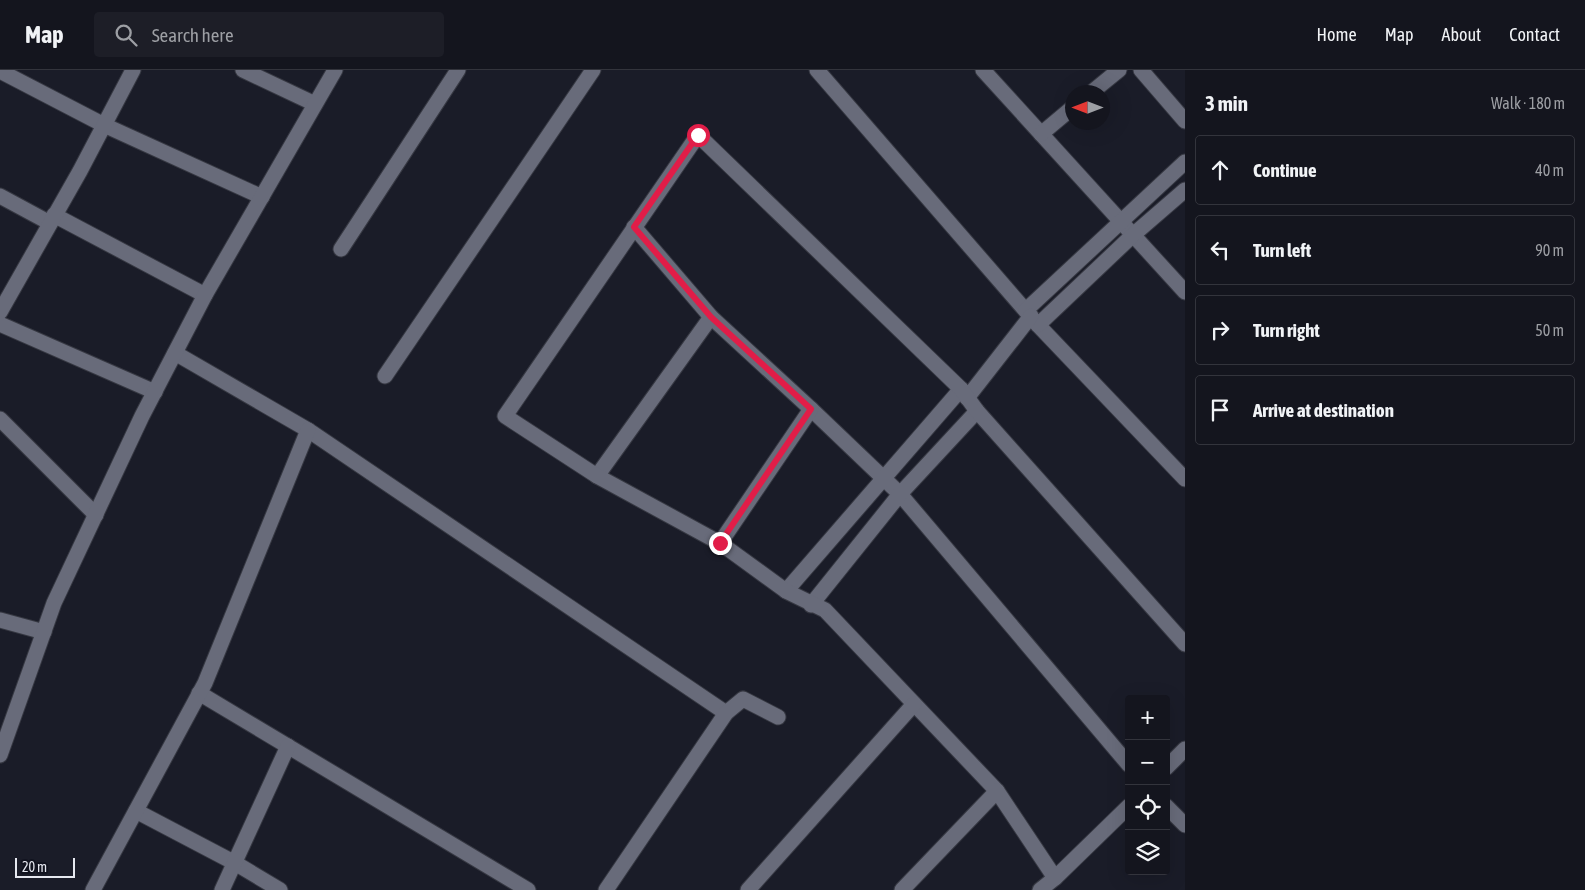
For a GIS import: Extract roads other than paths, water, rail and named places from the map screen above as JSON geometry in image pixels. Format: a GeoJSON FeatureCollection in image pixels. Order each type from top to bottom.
{"type":"FeatureCollection","features":[{"type":"Feature","properties":{"kind":"street"},"geometry":{"type":"LineString","coordinates":[[0,312],[133,70]]}},
{"type":"Feature","properties":{"kind":"street"},"geometry":{"type":"LineString","coordinates":[[243,70],[315,104]]}},
{"type":"Feature","properties":{"kind":"street"},"geometry":{"type":"LineString","coordinates":[[0,755],[54,603],[155,392],[205,295],[335,70]]}},
{"type":"Feature","properties":{"kind":"street"},"geometry":{"type":"LineString","coordinates":[[341,249],[458,70]]}},
{"type":"Feature","properties":{"kind":"street"},"geometry":{"type":"LineString","coordinates":[[385,376],[593,70]]}},
{"type":"Feature","properties":{"kind":"street"},"geometry":{"type":"LineString","coordinates":[[817,70],[1031,317],[1185,479]]}},
{"type":"Feature","properties":{"kind":"street"},"geometry":{"type":"LineString","coordinates":[[983,70],[1185,292]]}},
{"type":"Feature","properties":{"kind":"street"},"geometry":{"type":"LineString","coordinates":[[1101,85],[1119,70]]}},
{"type":"Feature","properties":{"kind":"street"},"geometry":{"type":"LineString","coordinates":[[1141,70],[1185,121]]}},
{"type":"Feature","properties":{"kind":"street"},"geometry":{"type":"LineString","coordinates":[[0,71],[104,125],[262,197]]}},
{"type":"Feature","properties":{"kind":"street"},"geometry":{"type":"LineString","coordinates":[[1041,134],[1065,114]]}},
{"type":"Feature","properties":{"kind":"street"},"geometry":{"type":"LineString","coordinates":[[1055,878],[997,791],[825,610],[811,605],[786,591],[720,543],[596,476],[505,416],[698,135],[964,394],[977,411],[1185,644]]}},
{"type":"Feature","properties":{"kind":"street"},"geometry":{"type":"LineString","coordinates":[[786,591],[883,479],[964,394],[1031,317],[1121,222],[1185,162]]}},
{"type":"Feature","properties":{"kind":"street"},"geometry":{"type":"LineString","coordinates":[[1031,317],[1133,235],[1185,190]]}},
{"type":"Feature","properties":{"kind":"street"},"geometry":{"type":"LineString","coordinates":[[0,196],[52,219],[205,295]]}},
{"type":"Feature","properties":{"kind":"street"},"geometry":{"type":"LineString","coordinates":[[634,227],[711,317],[900,494],[1125,760]]}},
{"type":"Feature","properties":{"kind":"street"},"geometry":{"type":"LineString","coordinates":[[596,476],[711,317]]}},
{"type":"Feature","properties":{"kind":"street"},"geometry":{"type":"LineString","coordinates":[[0,324],[155,392]]}},
{"type":"Feature","properties":{"kind":"street"},"geometry":{"type":"LineString","coordinates":[[175,353],[308,430],[726,713]]}},
{"type":"Feature","properties":{"kind":"street"},"geometry":{"type":"LineString","coordinates":[[720,543],[811,409]]}},
{"type":"Feature","properties":{"kind":"street"},"geometry":{"type":"LineString","coordinates":[[811,605],[900,494],[977,411]]}},
{"type":"Feature","properties":{"kind":"street"},"geometry":{"type":"LineString","coordinates":[[0,420],[96,515]]}},
{"type":"Feature","properties":{"kind":"street"},"geometry":{"type":"LineString","coordinates":[[93,890],[199,693],[308,430]]}},
{"type":"Feature","properties":{"kind":"street"},"geometry":{"type":"LineString","coordinates":[[0,620],[44,632]]}},
{"type":"Feature","properties":{"kind":"street"},"geometry":{"type":"LineString","coordinates":[[199,693],[528,890]]}},
{"type":"Feature","properties":{"kind":"street"},"geometry":{"type":"LineString","coordinates":[[606,890],[726,713],[743,699],[778,717]]}},
{"type":"Feature","properties":{"kind":"street"},"geometry":{"type":"LineString","coordinates":[[748,890],[914,704]]}},
{"type":"Feature","properties":{"kind":"street"},"geometry":{"type":"LineString","coordinates":[[222,890],[288,746]]}},
{"type":"Feature","properties":{"kind":"street"},"geometry":{"type":"LineString","coordinates":[[1170,764],[1185,749]]}},
{"type":"Feature","properties":{"kind":"street"},"geometry":{"type":"LineString","coordinates":[[902,890],[997,791]]}},
{"type":"Feature","properties":{"kind":"street"},"geometry":{"type":"LineString","coordinates":[[1040,890],[1055,878],[1125,810]]}},
{"type":"Feature","properties":{"kind":"street"},"geometry":{"type":"LineString","coordinates":[[1170,810],[1185,825]]}},
{"type":"Feature","properties":{"kind":"street"},"geometry":{"type":"LineString","coordinates":[[136,811],[235,863],[280,890]]}}]}
